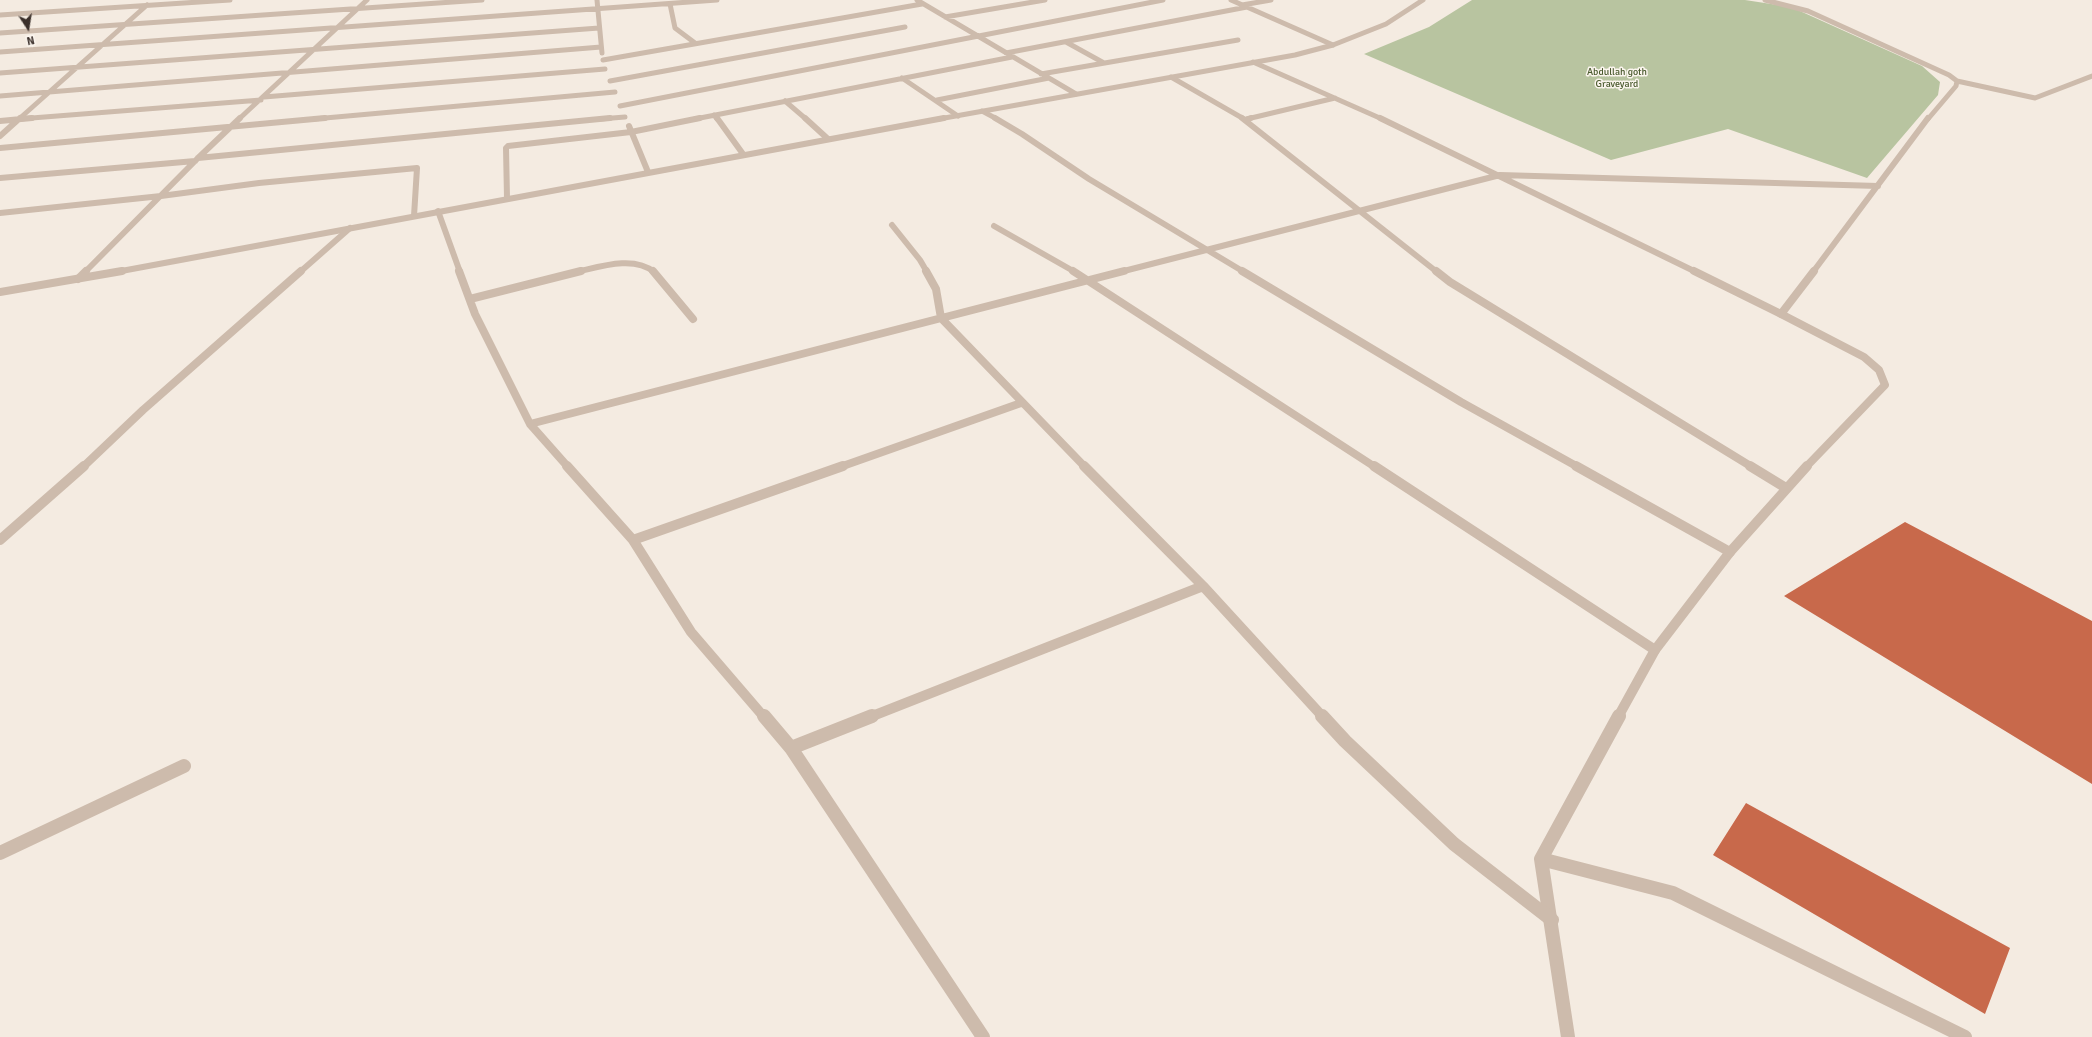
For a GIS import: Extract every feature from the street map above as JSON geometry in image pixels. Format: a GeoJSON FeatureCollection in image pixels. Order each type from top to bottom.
{"type":"FeatureCollection","features":[{"type":"Feature","properties":{"kind":"street"},"geometry":{"type":"LineString","coordinates":[[0,136],[75,67],[153,0]]}},
{"type":"Feature","properties":{"kind":"street"},"geometry":{"type":"LineString","coordinates":[[0,16],[230,0]]}},
{"type":"Feature","properties":{"kind":"street"},"geometry":{"type":"LineString","coordinates":[[78,279],[232,126],[367,0]]}},
{"type":"Feature","properties":{"kind":"street"},"geometry":{"type":"LineString","coordinates":[[0,33],[482,0]]}},
{"type":"Feature","properties":{"kind":"street"},"geometry":{"type":"LineString","coordinates":[[597,0],[601,47],[605,69],[648,172]]}},
{"type":"Feature","properties":{"kind":"street"},"geometry":{"type":"LineString","coordinates":[[0,52],[597,10],[717,0]]}},
{"type":"Feature","properties":{"kind":"street"},"geometry":{"type":"LineString","coordinates":[[945,17],[1045,0]]}},
{"type":"Feature","properties":{"kind":"street"},"geometry":{"type":"LineString","coordinates":[[620,106],[1163,0]]}},
{"type":"Feature","properties":{"kind":"street"},"geometry":{"type":"LineString","coordinates":[[1231,0],[1333,45]]}},
{"type":"Feature","properties":{"kind":"street"},"geometry":{"type":"LineString","coordinates":[[1006,53],[1271,0]]}},
{"type":"Feature","properties":{"kind":"street"},"geometry":{"type":"LineString","coordinates":[[0,292],[78,279],[743,154],[1295,55],[1333,45],[1386,24],[1423,0]]}},
{"type":"Feature","properties":{"kind":"street"},"geometry":{"type":"LineString","coordinates":[[1765,0],[1805,9],[1821,18],[1949,75],[1957,81],[2035,98],[2092,76]]}},
{"type":"Feature","properties":{"kind":"street"},"geometry":{"type":"LineString","coordinates":[[603,60],[920,1],[1076,94]]}},
{"type":"Feature","properties":{"kind":"street"},"geometry":{"type":"LineString","coordinates":[[670,4],[675,28],[695,43]]}},
{"type":"Feature","properties":{"kind":"street"},"geometry":{"type":"LineString","coordinates":[[610,81],[906,27]]}},
{"type":"Feature","properties":{"kind":"street"},"geometry":{"type":"LineString","coordinates":[[0,73],[599,28]]}},
{"type":"Feature","properties":{"kind":"street"},"geometry":{"type":"LineString","coordinates":[[1041,74],[1238,40]]}},
{"type":"Feature","properties":{"kind":"street"},"geometry":{"type":"LineString","coordinates":[[1066,42],[1104,63]]}},
{"type":"Feature","properties":{"kind":"street"},"geometry":{"type":"LineString","coordinates":[[0,96],[601,47]]}},
{"type":"Feature","properties":{"kind":"street"},"geometry":{"type":"LineString","coordinates":[[508,198],[506,148],[508,146],[631,132],[1012,57]]}},
{"type":"Feature","properties":{"kind":"street"},"geometry":{"type":"LineString","coordinates":[[1253,62],[1335,98],[1500,176],[1781,314],[1864,357],[1879,370],[1885,385],[1786,488],[1730,552],[1655,650],[1542,859],[1568,1037]]}},
{"type":"Feature","properties":{"kind":"street"},"geometry":{"type":"LineString","coordinates":[[0,121],[605,69]]}},
{"type":"Feature","properties":{"kind":"street"},"geometry":{"type":"LineString","coordinates":[[1171,77],[1245,120],[1450,282],[1786,488]]}},
{"type":"Feature","properties":{"kind":"street"},"geometry":{"type":"LineString","coordinates":[[902,78],[937,100],[958,116]]}},
{"type":"Feature","properties":{"kind":"street"},"geometry":{"type":"LineString","coordinates":[[937,100],[1049,78]]}},
{"type":"Feature","properties":{"kind":"street"},"geometry":{"type":"LineString","coordinates":[[1781,314],[1928,119],[1956,86],[1957,81]]}},
{"type":"Feature","properties":{"kind":"street"},"geometry":{"type":"LineString","coordinates":[[0,148],[615,92]]}},
{"type":"Feature","properties":{"kind":"street"},"geometry":{"type":"LineString","coordinates":[[1245,120],[1335,98]]}},
{"type":"Feature","properties":{"kind":"street"},"geometry":{"type":"LineString","coordinates":[[785,101],[828,139]]}},
{"type":"Feature","properties":{"kind":"street"},"geometry":{"type":"LineString","coordinates":[[982,111],[1022,134],[1089,179],[1461,402],[1730,552]]}},
{"type":"Feature","properties":{"kind":"street"},"geometry":{"type":"LineString","coordinates":[[714,115],[743,154]]}},
{"type":"Feature","properties":{"kind":"street"},"geometry":{"type":"LineString","coordinates":[[0,178],[625,118]]}},
{"type":"Feature","properties":{"kind":"street"},"geometry":{"type":"LineString","coordinates":[[0,213],[161,196],[259,183],[417,168],[414,216]]}},
{"type":"Feature","properties":{"kind":"street"},"geometry":{"type":"LineString","coordinates":[[530,424],[1360,210],[1500,176],[1878,186]]}},
{"type":"Feature","properties":{"kind":"street"},"geometry":{"type":"LineString","coordinates":[[438,211],[476,314],[530,424],[633,540],[691,632],[791,748],[983,1037]]}},
{"type":"Feature","properties":{"kind":"street"},"geometry":{"type":"LineString","coordinates":[[892,225],[920,260],[936,289],[941,318],[1021,404],[1203,586],[1346,741],[1454,844],[1552,920]]}},
{"type":"Feature","properties":{"kind":"street"},"geometry":{"type":"LineString","coordinates":[[994,226],[1089,280],[1655,650]]}},
{"type":"Feature","properties":{"kind":"street"},"geometry":{"type":"LineString","coordinates":[[0,540],[65,484],[144,410],[350,228]]}},
{"type":"Feature","properties":{"kind":"street"},"geometry":{"type":"LineString","coordinates":[[470,299],[598,267],[624,263],[645,265],[661,279],[693,319]]}},
{"type":"Feature","properties":{"kind":"street"},"geometry":{"type":"LineString","coordinates":[[633,540],[1021,404]]}},
{"type":"Feature","properties":{"kind":"street"},"geometry":{"type":"LineString","coordinates":[[791,748],[1203,586]]}},
{"type":"Feature","properties":{"kind":"street"},"geometry":{"type":"LineString","coordinates":[[0,853],[184,766]]}},
{"type":"Feature","properties":{"kind":"street"},"geometry":{"type":"LineString","coordinates":[[1542,859],[1673,893],[1965,1037]]}},
{"type":"Feature","properties":{"kind":"green space","name":"Abdullah goth Graveyard"},"geometry":{"type":"Polygon","coordinates":[[[1472,0],[1745,0],[1791,7],[1922,66],[1940,82],[1938,95],[1867,178],[1728,129],[1611,160],[1364,54],[1429,27],[1472,0]]]}},
{"type":"Feature","properties":{"kind":"building"},"geometry":{"type":"Polygon","coordinates":[[[1905,522],[2092,621],[2092,784],[1784,596],[1905,522]]]}},
{"type":"Feature","properties":{"kind":"building"},"geometry":{"type":"Polygon","coordinates":[[[1746,803],[2010,948],[1985,1014],[1713,855],[1746,803]]]}}]}
